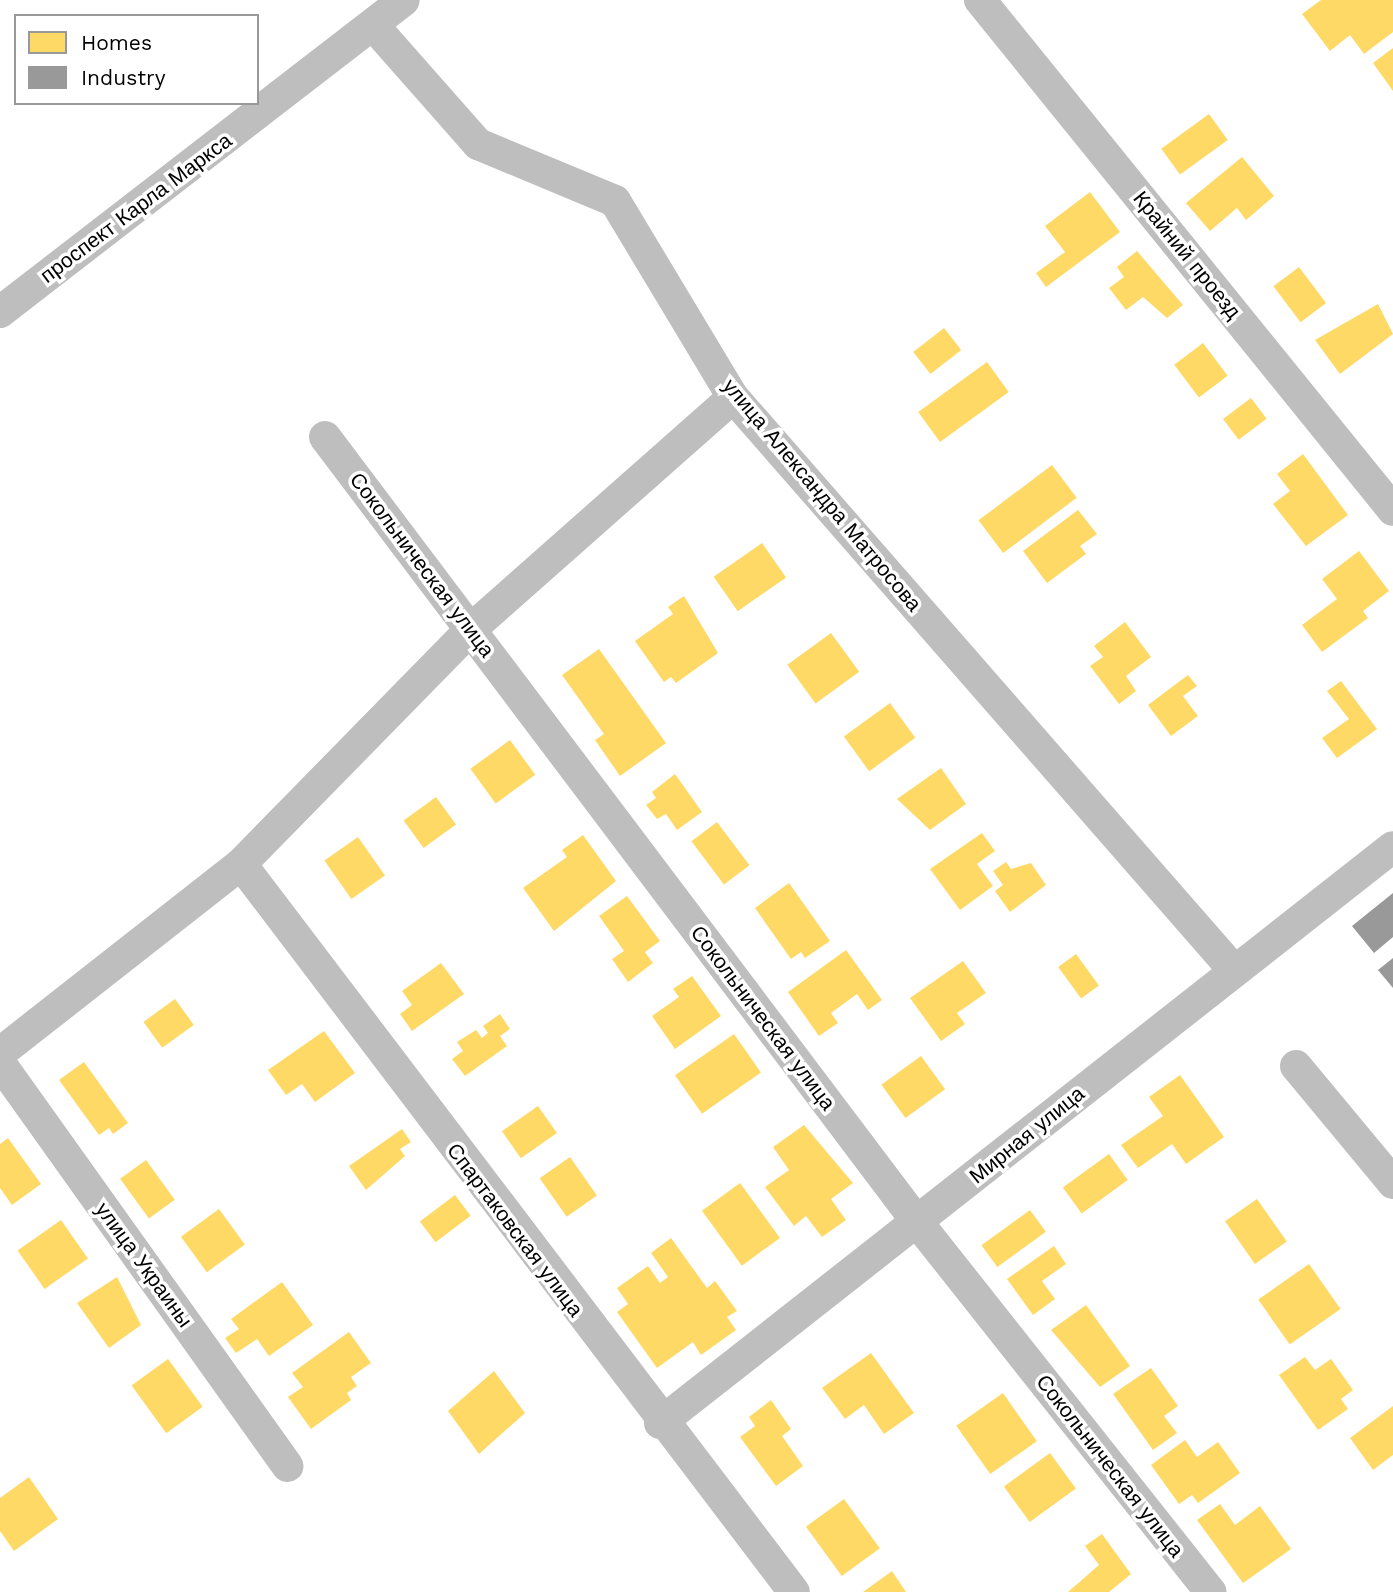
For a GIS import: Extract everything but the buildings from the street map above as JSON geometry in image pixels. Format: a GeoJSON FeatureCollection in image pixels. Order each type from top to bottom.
{"type":"FeatureCollection","features":[{"type":"Feature","properties":{"kind":"street","name":"проспект Карла Маркса"},"geometry":{"type":"LineString","coordinates":[[0,312],[404,0]]}},
{"type":"Feature","properties":{"kind":"street","name":"Крайний проезд"},"geometry":{"type":"LineString","coordinates":[[980,0],[1393,510]]}},
{"type":"Feature","properties":{"kind":"street","name":"улица Александра Матросова"},"geometry":{"type":"LineString","coordinates":[[373,24],[478,144],[615,201],[733,397],[1232,968]]}},
{"type":"Feature","properties":{"kind":"street"},"geometry":{"type":"LineString","coordinates":[[0,1053],[241,864],[470,630],[733,397]]}},
{"type":"Feature","properties":{"kind":"street","name":"Сокольническая улица"},"geometry":{"type":"LineString","coordinates":[[325,437],[918,1223],[1210,1592]]}},
{"type":"Feature","properties":{"kind":"street","name":"Мирная улица"},"geometry":{"type":"LineString","coordinates":[[660,1423],[918,1223],[1232,968],[1393,847]]}},
{"type":"Feature","properties":{"kind":"street","name":"Спартаковская улица"},"geometry":{"type":"LineString","coordinates":[[241,864],[660,1423],[794,1592]]}},
{"type":"Feature","properties":{"kind":"street","name":"улица Украины"},"geometry":{"type":"LineString","coordinates":[[0,1063],[287,1466]]}},
{"type":"Feature","properties":{"kind":"street"},"geometry":{"type":"LineString","coordinates":[[1296,1066],[1393,1183]]}}]}
